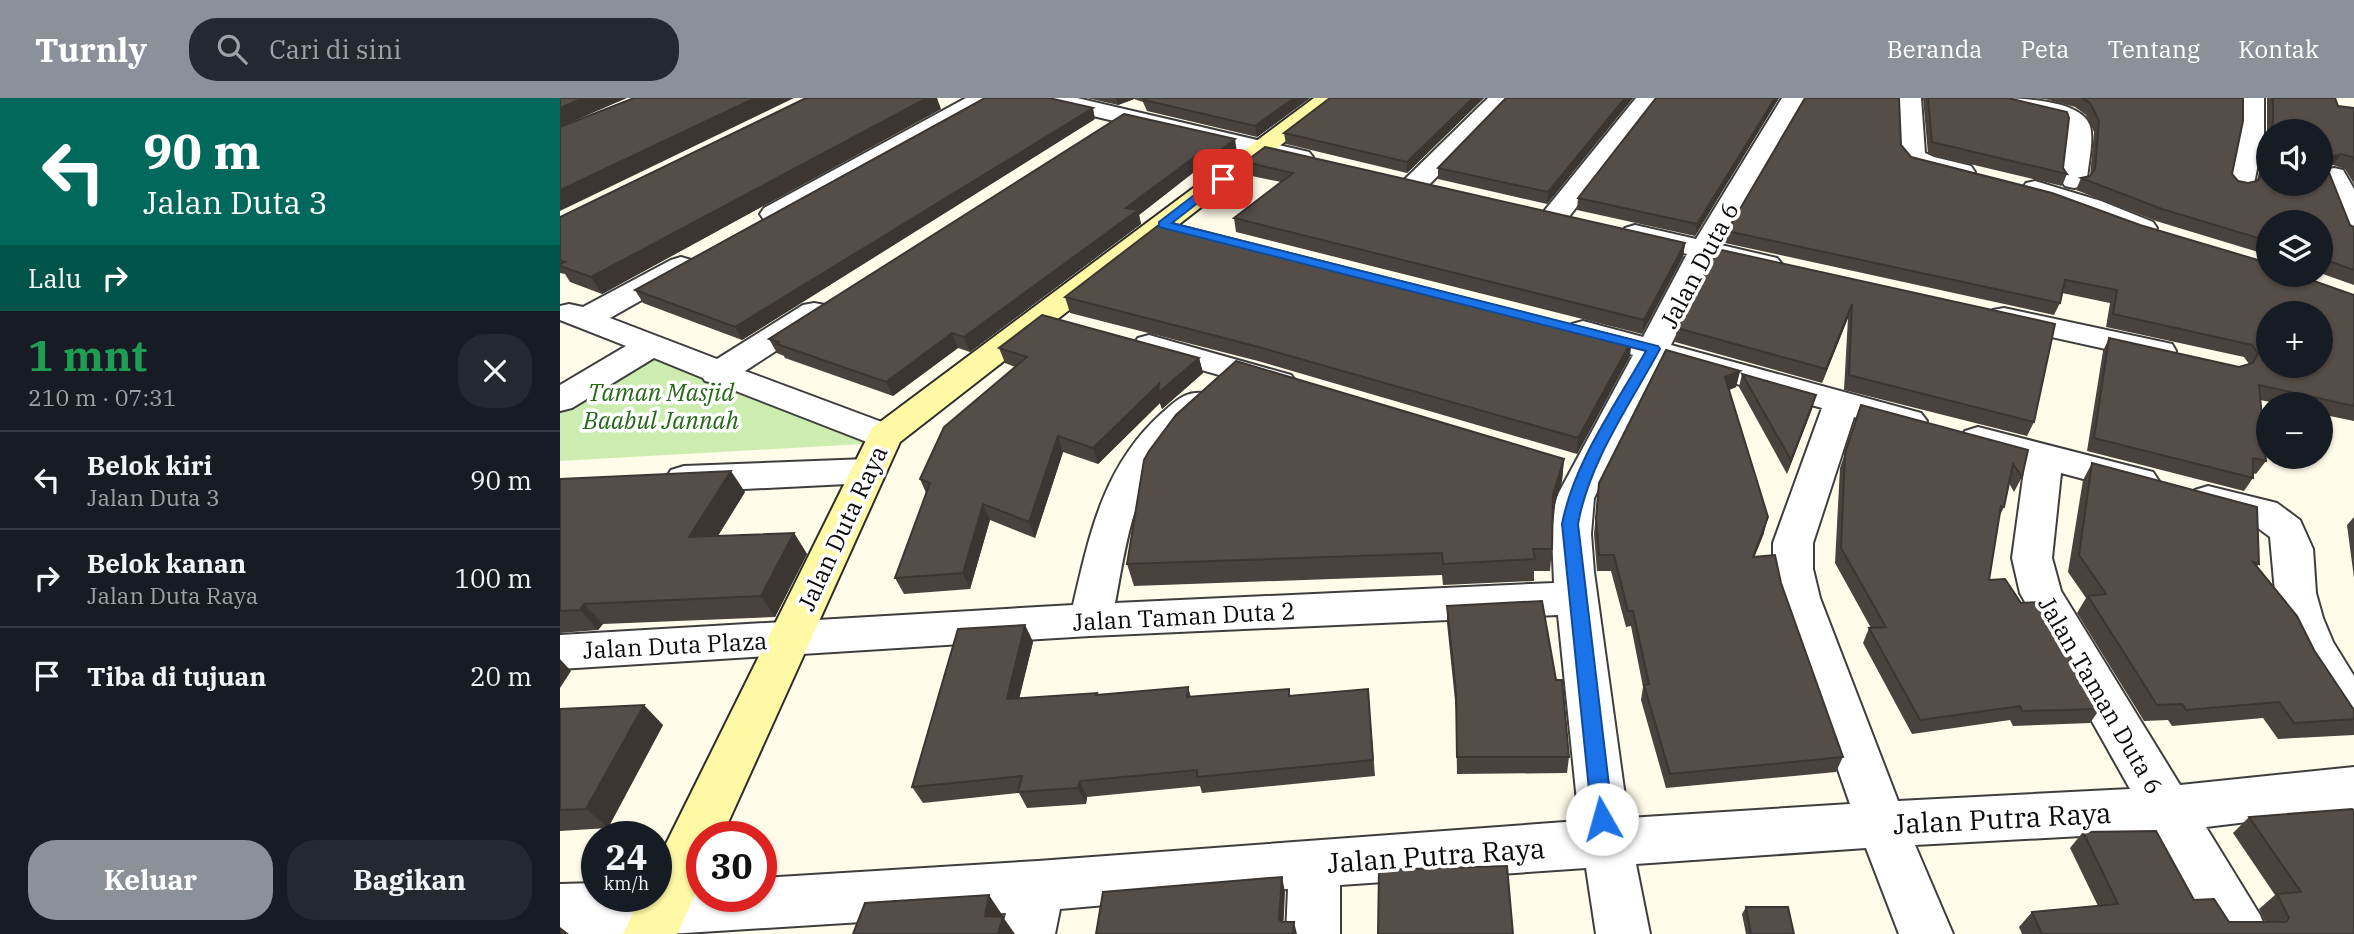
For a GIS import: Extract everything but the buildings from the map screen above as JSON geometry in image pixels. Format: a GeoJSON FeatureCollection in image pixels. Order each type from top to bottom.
{"type":"FeatureCollection","features":[{"type":"Feature","properties":{"kind":"street"},"geometry":{"type":"LineString","coordinates":[[927,98],[975,103]]}},
{"type":"Feature","properties":{"kind":"street"},"geometry":{"type":"LineString","coordinates":[[1046,98],[1323,163]]}},
{"type":"Feature","properties":{"kind":"street"},"geometry":{"type":"LineString","coordinates":[[1092,135],[1150,98]]}},
{"type":"Feature","properties":{"kind":"street","name":"Jalan Duta Raya"},"geometry":{"type":"LineString","coordinates":[[656,921],[885,436],[1329,98]]}},
{"type":"Feature","properties":{"kind":"street"},"geometry":{"type":"LineString","coordinates":[[1413,184],[1501,98]]}},
{"type":"Feature","properties":{"kind":"street"},"geometry":{"type":"LineString","coordinates":[[1582,222],[1542,213],[1648,98]]}},
{"type":"Feature","properties":{"kind":"street","name":"Jalan Duta 6"},"geometry":{"type":"LineString","coordinates":[[1623,934],[1605,844],[1577,598],[1570,524],[1574,498],[1573,468],[1653,349],[1704,250],[1794,98]]}},
{"type":"Feature","properties":{"kind":"street"},"geometry":{"type":"LineString","coordinates":[[1909,98],[1913,156],[1924,163],[1999,180],[2080,203],[2167,236]]}},
{"type":"Feature","properties":{"kind":"street"},"geometry":{"type":"LineString","coordinates":[[1998,98],[2065,112],[2075,117],[2079,130],[2074,180]]}},
{"type":"Feature","properties":{"kind":"street"},"geometry":{"type":"LineString","coordinates":[[2241,184],[2252,133],[2252,98]]}},
{"type":"Feature","properties":{"kind":"street"},"geometry":{"type":"LineString","coordinates":[[747,229],[975,103]]}},
{"type":"Feature","properties":{"kind":"street"},"geometry":{"type":"LineString","coordinates":[[2334,176],[2347,202],[2354,230]]}},
{"type":"Feature","properties":{"kind":"street"},"geometry":{"type":"LineString","coordinates":[[1163,224],[1200,234]]}},
{"type":"Feature","properties":{"kind":"street"},"geometry":{"type":"LineString","coordinates":[[1609,228],[1798,271]]}},
{"type":"Feature","properties":{"kind":"street"},"geometry":{"type":"LineString","coordinates":[[572,315],[698,256]]}},
{"type":"Feature","properties":{"kind":"street"},"geometry":{"type":"LineString","coordinates":[[717,374],[835,298]]}},
{"type":"Feature","properties":{"kind":"street"},"geometry":{"type":"LineString","coordinates":[[1974,310],[2190,358]]}},
{"type":"Feature","properties":{"kind":"street"},"geometry":{"type":"LineString","coordinates":[[572,315],[652,345],[717,374],[885,436]]}},
{"type":"Feature","properties":{"kind":"street"},"geometry":{"type":"LineString","coordinates":[[1042,317],[1084,328]]}},
{"type":"Feature","properties":{"kind":"street"},"geometry":{"type":"LineString","coordinates":[[1560,326],[1653,349],[1841,403],[2264,513],[2277,520],[2291,536],[2296,600],[2310,641],[2354,712]]}},
{"type":"Feature","properties":{"kind":"street"},"geometry":{"type":"LineString","coordinates":[[1124,339],[1312,391]]}},
{"type":"Feature","properties":{"kind":"street"},"geometry":{"type":"LineString","coordinates":[[560,400],[652,345]]}},
{"type":"Feature","properties":{"kind":"street"},"geometry":{"type":"LineString","coordinates":[[1090,620],[1114,516],[1135,469],[1152,444],[1232,368]]}},
{"type":"Feature","properties":{"kind":"street"},"geometry":{"type":"LineString","coordinates":[[1841,403],[1793,543],[1793,569],[1799,598],[1882,824],[1926,934]]}},
{"type":"Feature","properties":{"kind":"street","name":"Jalan Taman Duta 6"},"geometry":{"type":"LineString","coordinates":[[2044,456],[2032,558],[2041,593],[2241,934]]}},
{"type":"Feature","properties":{"kind":"street"},"geometry":{"type":"LineString","coordinates":[[644,481],[867,471]]}},
{"type":"Feature","properties":{"kind":"street","name":"Jalan Taman Duta 2"},"geometry":{"type":"LineString","coordinates":[[790,639],[1090,620],[1577,598]]}},
{"type":"Feature","properties":{"kind":"street","name":"Jalan Duta Plaza"},"geometry":{"type":"LineString","coordinates":[[560,652],[790,639]]}},
{"type":"Feature","properties":{"kind":"street","name":"Jalan Putra Raya"},"geometry":{"type":"LineString","coordinates":[[560,910],[621,907],[656,921],[1033,910],[1314,863],[1882,824],[2166,809],[2354,789]]}},
{"type":"Feature","properties":{"kind":"street"},"geometry":{"type":"LineString","coordinates":[[1313,934],[1314,863]]}},
{"type":"Feature","properties":{"kind":"green space","name":"Taman Masjid Baabul Jannah"},"geometry":{"type":"Polygon","coordinates":[[[661,349],[873,432],[862,444],[560,461],[560,408],[661,349]]]}},
{"type":"Feature","properties":{"kind":"route"},"geometry":{"type":"LineString","coordinates":[[1223,179],[1163,224],[1653,349],[1586,472],[1574,498],[1570,524],[1602,819]]}}]}
